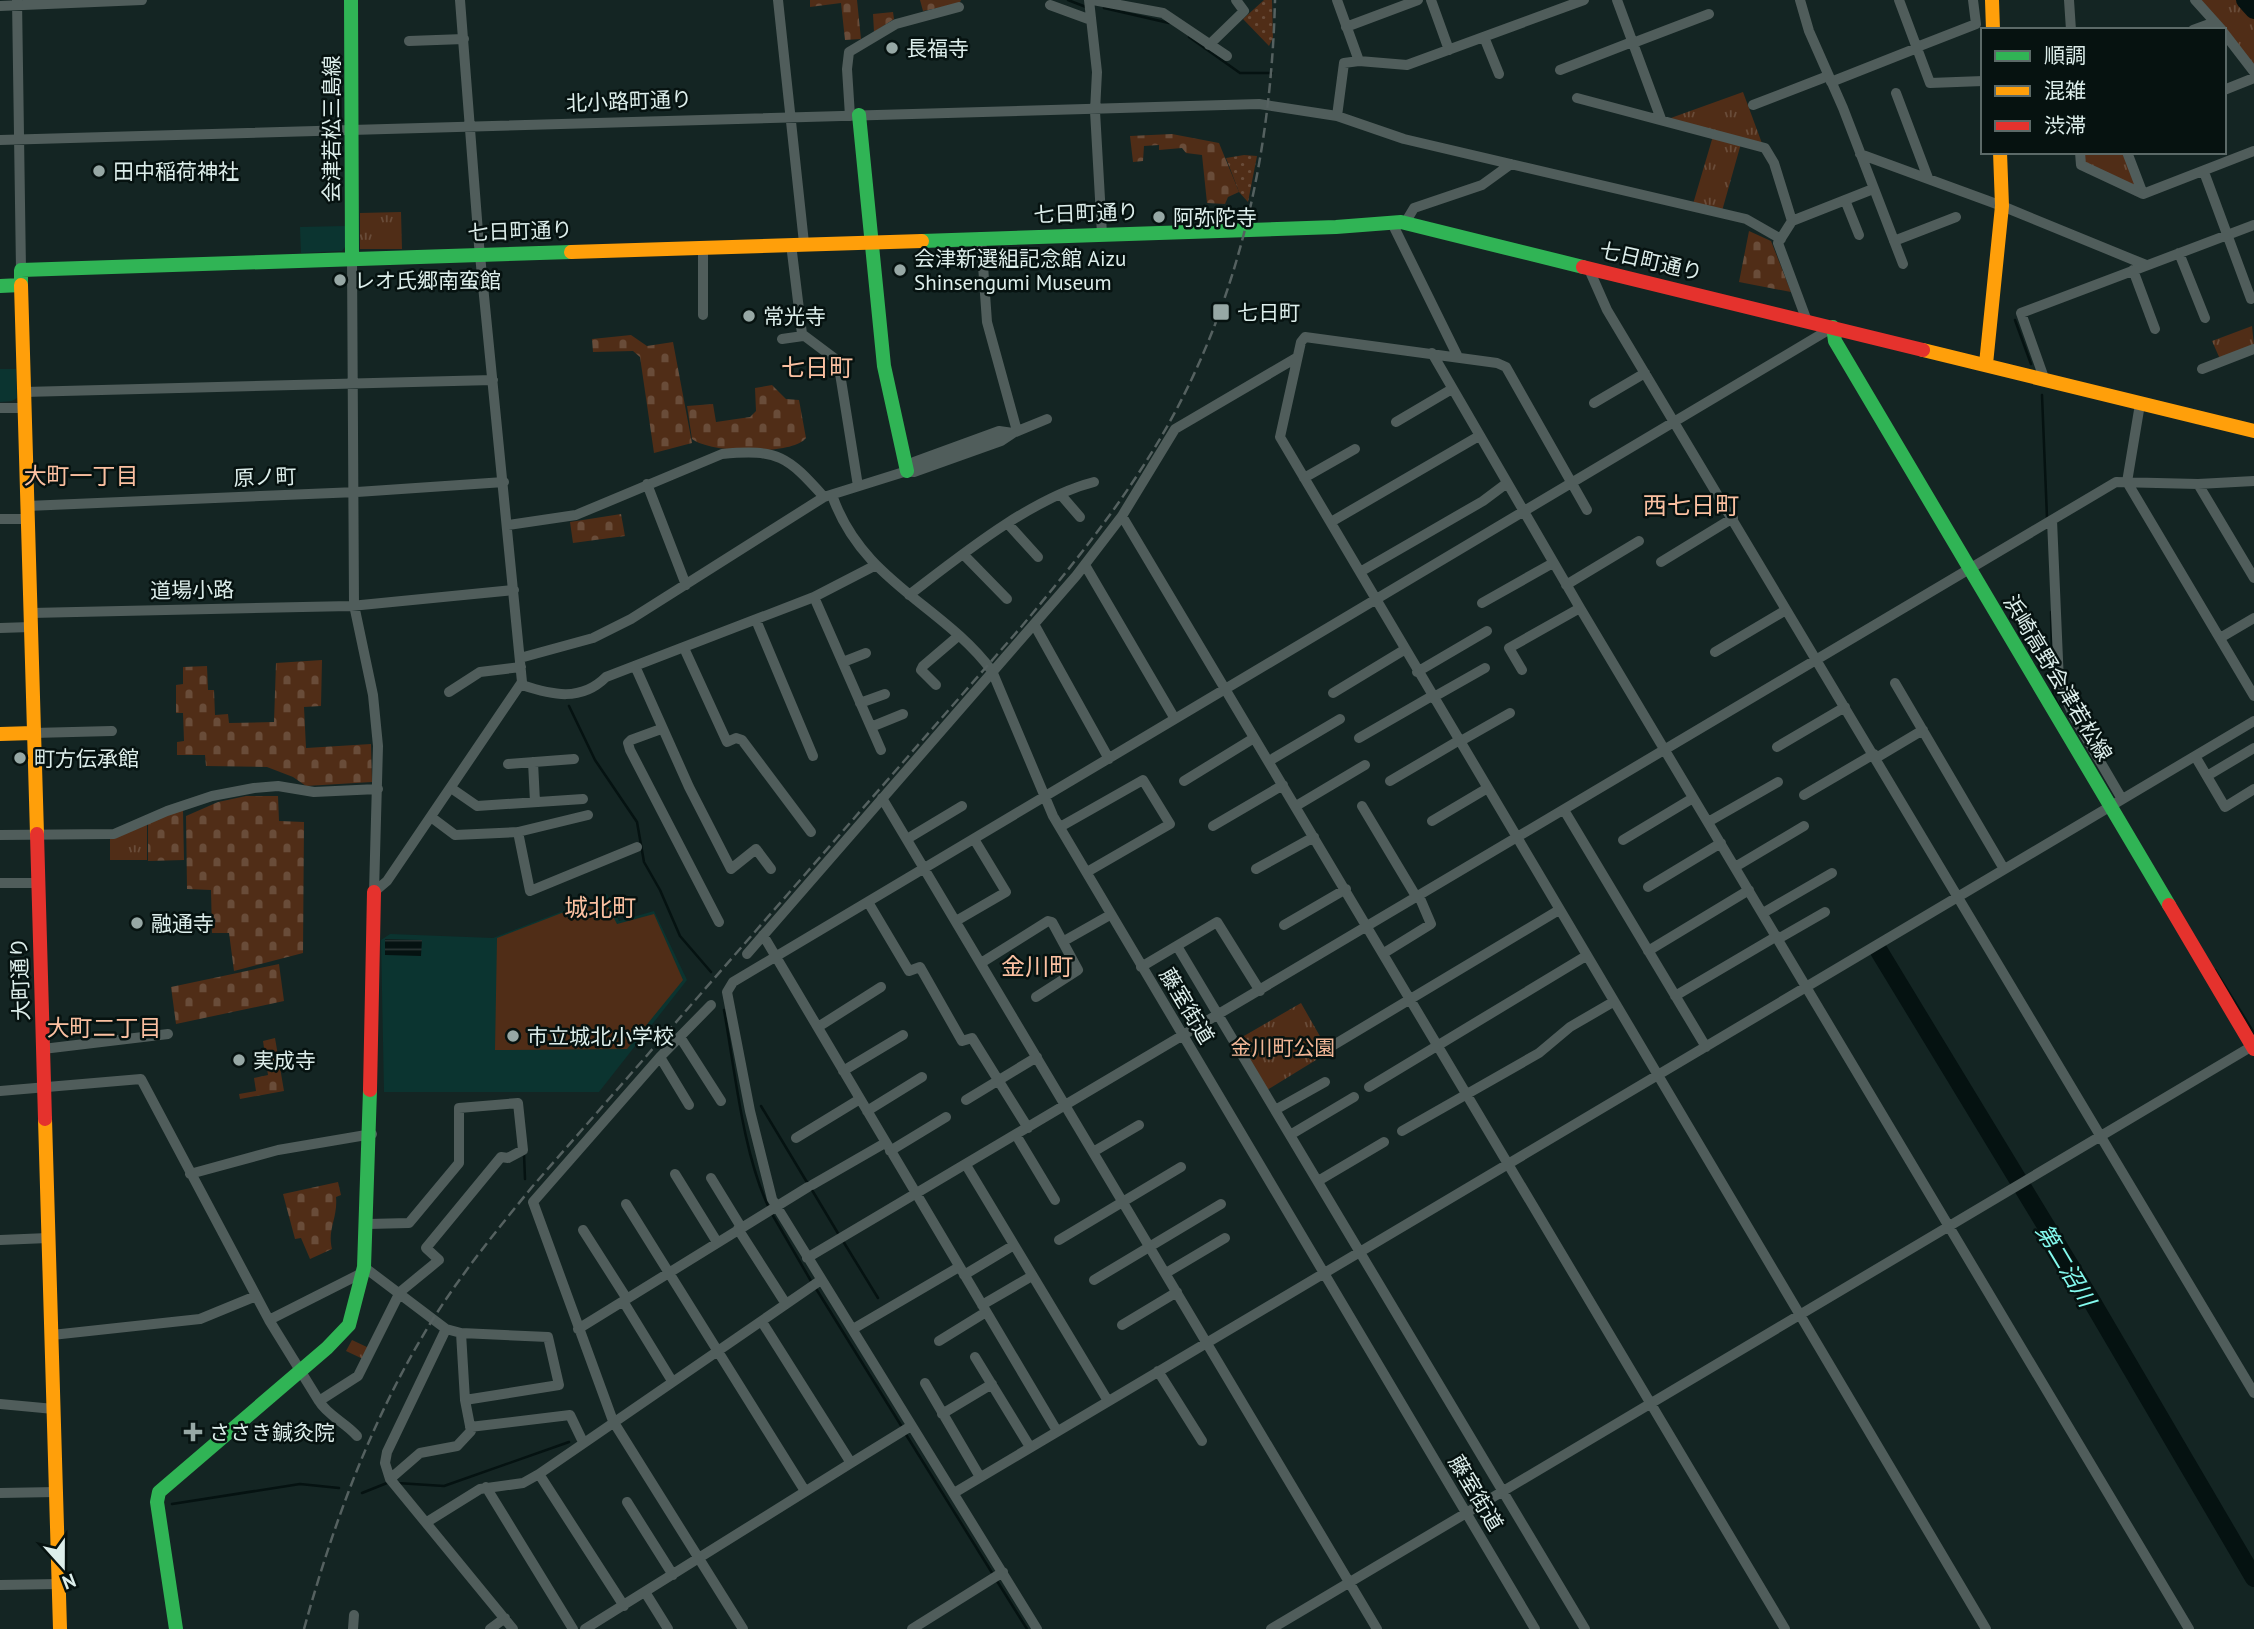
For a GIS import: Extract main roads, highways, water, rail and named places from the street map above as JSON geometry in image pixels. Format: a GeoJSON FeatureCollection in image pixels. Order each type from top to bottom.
{"type":"FeatureCollection","features":[{"type":"Feature","properties":{"kind":"main road","name":"会津若松三島線"},"geometry":{"type":"LineString","coordinates":[[351,0],[352,258]]}},
{"type":"Feature","properties":{"kind":"main road"},"geometry":{"type":"LineString","coordinates":[[1992,0],[1993,28]]}},
{"type":"Feature","properties":{"kind":"main road"},"geometry":{"type":"LineString","coordinates":[[855,115],[872,241],[884,366],[907,471]]}},
{"type":"Feature","properties":{"kind":"main road"},"geometry":{"type":"LineString","coordinates":[[1986,364],[2003,206],[2000,154]]}},
{"type":"Feature","properties":{"kind":"main road","name":"七日町通り"},"geometry":{"type":"LineString","coordinates":[[21,270],[1398,223],[1588,267],[2254,431]]}},
{"type":"Feature","properties":{"kind":"main road","name":"大町通り"},"geometry":{"type":"LineString","coordinates":[[21,270],[60,1629]]}},
{"type":"Feature","properties":{"kind":"main road"},"geometry":{"type":"LineString","coordinates":[[0,286],[21,285]]}},
{"type":"Feature","properties":{"kind":"main road","name":"浜崎高野会津若松線"},"geometry":{"type":"LineString","coordinates":[[1833,327],[1835,341],[1969,569],[2116,802],[2253,1046]]}},
{"type":"Feature","properties":{"kind":"main road"},"geometry":{"type":"LineString","coordinates":[[0,734],[33,733]]}},
{"type":"Feature","properties":{"kind":"main road"},"geometry":{"type":"LineString","coordinates":[[176,1629],[157,1495],[349,1325],[363,1270],[368,1224],[372,1134],[374,892]]}},
{"type":"Feature","properties":{"kind":"waterway"},"geometry":{"type":"LineString","coordinates":[[1068,0],[1086,7]]}},
{"type":"Feature","properties":{"kind":"waterway"},"geometry":{"type":"LineString","coordinates":[[2245,0],[2254,10]]}},
{"type":"Feature","properties":{"kind":"waterway"},"geometry":{"type":"LineString","coordinates":[[1104,8],[1169,23]]}},
{"type":"Feature","properties":{"kind":"waterway"},"geometry":{"type":"LineString","coordinates":[[1189,37],[1240,73],[1272,73]]}},
{"type":"Feature","properties":{"kind":"waterway"},"geometry":{"type":"LineString","coordinates":[[2015,320],[2031,364]]}},
{"type":"Feature","properties":{"kind":"waterway"},"geometry":{"type":"LineString","coordinates":[[2042,395],[2047,518]]}},
{"type":"Feature","properties":{"kind":"waterway"},"geometry":{"type":"LineString","coordinates":[[2051,612],[2053,694],[2062,712]]}},
{"type":"Feature","properties":{"kind":"waterway"},"geometry":{"type":"LineString","coordinates":[[569,706],[595,760],[637,822],[644,862],[660,890],[680,936],[711,972]]}},
{"type":"Feature","properties":{"kind":"waterway","name":"第二沼川"},"geometry":{"type":"LineString","coordinates":[[1879,951],[2091,1300],[2254,1578]]}},
{"type":"Feature","properties":{"kind":"waterway"},"geometry":{"type":"LineString","coordinates":[[2215,970],[2254,1033]]}},
{"type":"Feature","properties":{"kind":"waterway"},"geometry":{"type":"LineString","coordinates":[[724,1010],[746,1138],[769,1208]]}},
{"type":"Feature","properties":{"kind":"waterway"},"geometry":{"type":"LineString","coordinates":[[761,1106],[808,1184]]}},
{"type":"Feature","properties":{"kind":"waterway"},"geometry":{"type":"LineString","coordinates":[[524,1154],[525,1179]]}},
{"type":"Feature","properties":{"kind":"waterway"},"geometry":{"type":"LineString","coordinates":[[812,1190],[839,1235]]}},
{"type":"Feature","properties":{"kind":"waterway"},"geometry":{"type":"LineString","coordinates":[[772,1214],[811,1281]]}},
{"type":"Feature","properties":{"kind":"waterway"},"geometry":{"type":"LineString","coordinates":[[843,1241],[878,1298]]}},
{"type":"Feature","properties":{"kind":"waterway"},"geometry":{"type":"LineString","coordinates":[[815,1287],[902,1427]]}},
{"type":"Feature","properties":{"kind":"waterway"},"geometry":{"type":"LineString","coordinates":[[905,1433],[994,1576]]}},
{"type":"Feature","properties":{"kind":"waterway"},"geometry":{"type":"LineString","coordinates":[[397,1483],[444,1486],[569,1442]]}},
{"type":"Feature","properties":{"kind":"waterway"},"geometry":{"type":"LineString","coordinates":[[362,1493],[387,1483]]}},
{"type":"Feature","properties":{"kind":"waterway"},"geometry":{"type":"LineString","coordinates":[[172,1504],[300,1484],[339,1488]]}},
{"type":"Feature","properties":{"kind":"waterway"},"geometry":{"type":"LineString","coordinates":[[997,1581],[1027,1629]]}},
{"type":"Feature","properties":{"kind":"railway"},"geometry":{"type":"LineString","coordinates":[[304,1629],[328,1548],[374,1431],[411,1355],[456,1285],[532,1187],[1022,626],[1103,524],[1147,460],[1178,407],[1204,353],[1225,297],[1242,239],[1266,121],[1275,0]]}},
{"type":"Feature","properties":{"kind":"place","name":"長福寺"},"geometry":{"type":"Point","coordinates":[892,48]}},
{"type":"Feature","properties":{"kind":"place","name":"田中稲荷神社"},"geometry":{"type":"Point","coordinates":[99,171]}},
{"type":"Feature","properties":{"kind":"place","name":"阿弥陀寺"},"geometry":{"type":"Point","coordinates":[1159,217]}},
{"type":"Feature","properties":{"kind":"place","name":"会津新選組記念館 Aizu Shinsengumi Museum"},"geometry":{"type":"Point","coordinates":[900,270]}},
{"type":"Feature","properties":{"kind":"place","name":"レオ氏郷南蛮館"},"geometry":{"type":"Point","coordinates":[340,280]}},
{"type":"Feature","properties":{"kind":"place","name":"七日町"},"geometry":{"type":"Point","coordinates":[1221,312]}},
{"type":"Feature","properties":{"kind":"place","name":"常光寺"},"geometry":{"type":"Point","coordinates":[749,316]}},
{"type":"Feature","properties":{"kind":"place","name":"町方伝承館"},"geometry":{"type":"Point","coordinates":[20,758]}},
{"type":"Feature","properties":{"kind":"place","name":"融通寺"},"geometry":{"type":"Point","coordinates":[137,923]}},
{"type":"Feature","properties":{"kind":"place","name":"市立城北小学校"},"geometry":{"type":"Point","coordinates":[513,1036]}},
{"type":"Feature","properties":{"kind":"place","name":"実成寺"},"geometry":{"type":"Point","coordinates":[239,1060]}},
{"type":"Feature","properties":{"kind":"place","name":"ささき鍼灸院"},"geometry":{"type":"Point","coordinates":[193,1432]}},
{"type":"Feature","properties":{"kind":"district","name":"七日町"},"geometry":{"type":"Point","coordinates":[817,367]}},
{"type":"Feature","properties":{"kind":"district","name":"大町一丁目"},"geometry":{"type":"Point","coordinates":[81,475]}},
{"type":"Feature","properties":{"kind":"district","name":"西七日町"},"geometry":{"type":"Point","coordinates":[1691,505]}},
{"type":"Feature","properties":{"kind":"district","name":"城北町"},"geometry":{"type":"Point","coordinates":[600,907]}},
{"type":"Feature","properties":{"kind":"district","name":"金川町"},"geometry":{"type":"Point","coordinates":[1037,966]}},
{"type":"Feature","properties":{"kind":"district","name":"大町二丁目"},"geometry":{"type":"Point","coordinates":[104,1027]}},
{"type":"Feature","properties":{"kind":"park label","name":"金川町公園"},"geometry":{"type":"Point","coordinates":[1283,1047]}}]}
